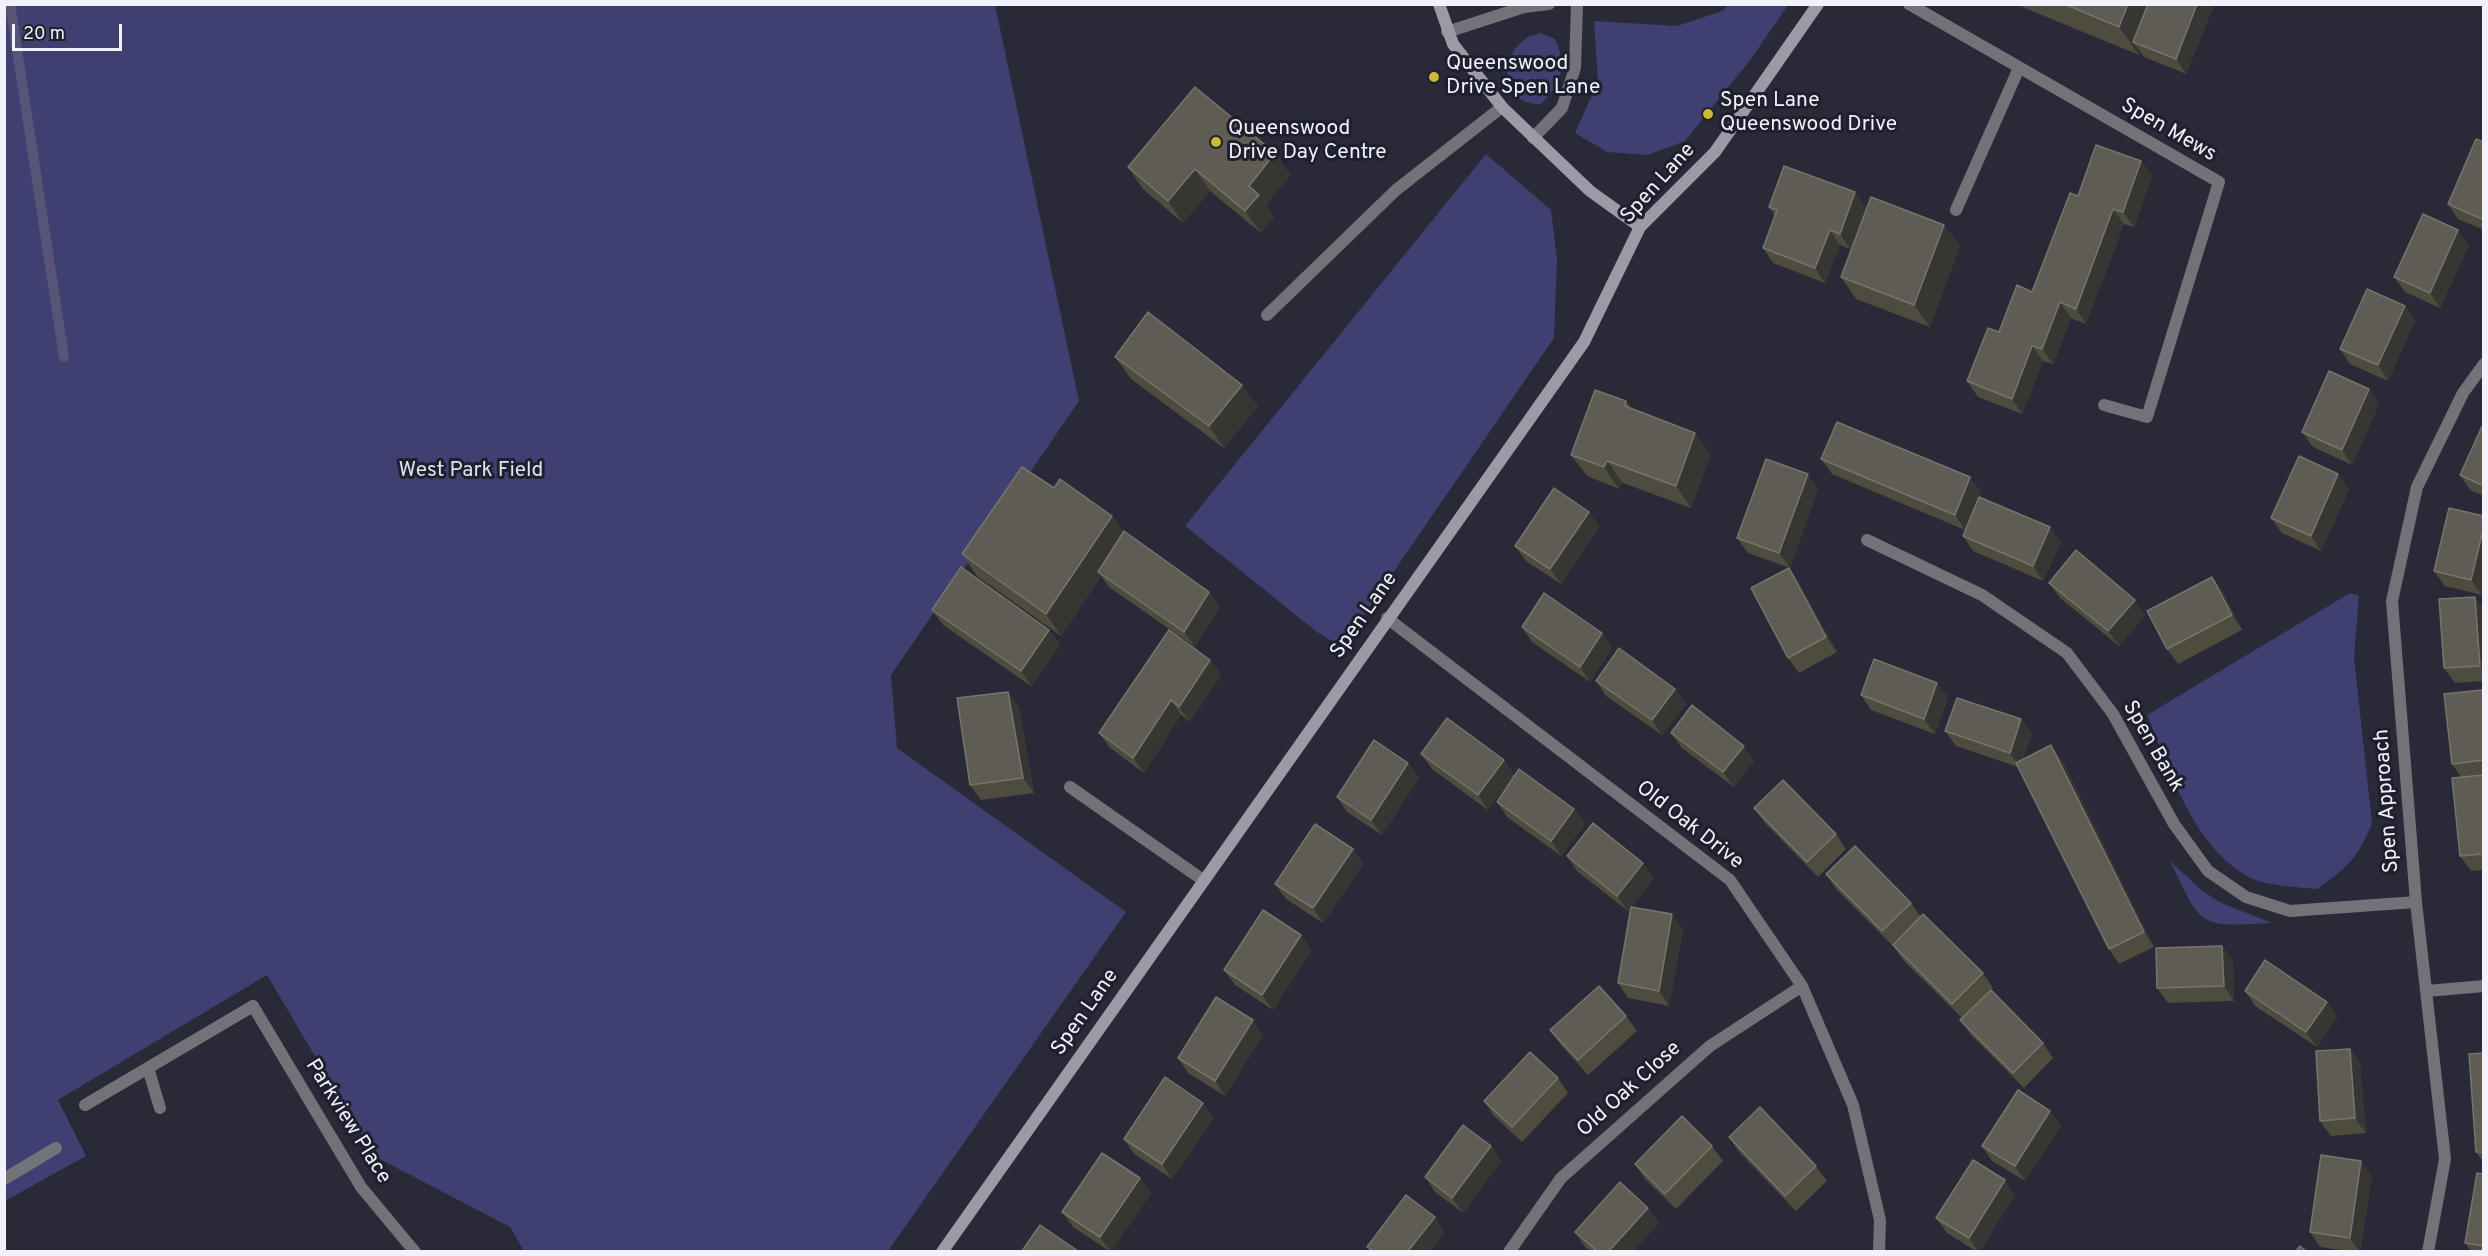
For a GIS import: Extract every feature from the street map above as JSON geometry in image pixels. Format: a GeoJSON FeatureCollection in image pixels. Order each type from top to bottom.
{"type":"FeatureCollection","features":[{"type":"Feature","properties":{"kind":"street"},"geometry":{"type":"LineString","coordinates":[[1439,4],[1453,44],[1502,107],[1590,191],[1640,227]]}},
{"type":"Feature","properties":{"kind":"street"},"geometry":{"type":"LineString","coordinates":[[1448,32],[1524,7],[1549,4]]}},
{"type":"Feature","properties":{"kind":"street"},"geometry":{"type":"LineString","coordinates":[[1533,138],[1562,108],[1575,68],[1577,4]]}},
{"type":"Feature","properties":{"kind":"street","name":"Spen Lane"},"geometry":{"type":"LineString","coordinates":[[942,1251],[1584,342],[1640,227],[1714,152],[1818,4]]}},
{"type":"Feature","properties":{"kind":"street","name":"Spen Mews"},"geometry":{"type":"LineString","coordinates":[[1908,4],[2219,182],[2147,417],[2103,405]]}},
{"type":"Feature","properties":{"kind":"street"},"geometry":{"type":"LineString","coordinates":[[1956,210],[2019,68]]}},
{"type":"Feature","properties":{"kind":"street"},"geometry":{"type":"LineString","coordinates":[[1267,315],[1396,190],[1502,107]]}},
{"type":"Feature","properties":{"kind":"street","name":"Spen Approach"},"geometry":{"type":"LineString","coordinates":[[2428,1251],[2445,1159],[2416,902],[2392,601],[2417,487],[2463,393],[2484,364]]}},
{"type":"Feature","properties":{"kind":"street","name":"Spen Bank"},"geometry":{"type":"LineString","coordinates":[[1867,540],[1982,595],[2067,653],[2112,714],[2174,824],[2208,872],[2246,897],[2290,910],[2416,902]]}},
{"type":"Feature","properties":{"kind":"street","name":"Old Oak Drive"},"geometry":{"type":"LineString","coordinates":[[1387,618],[1730,880],[1802,986],[1852,1105],[1880,1220],[1879,1251]]}},
{"type":"Feature","properties":{"kind":"street"},"geometry":{"type":"LineString","coordinates":[[1070,787],[1203,880]]}},
{"type":"Feature","properties":{"kind":"street","name":"Old Oak Close"},"geometry":{"type":"LineString","coordinates":[[1509,1251],[1561,1178],[1710,1046],[1802,986]]}},
{"type":"Feature","properties":{"kind":"street"},"geometry":{"type":"LineString","coordinates":[[2427,992],[2484,986]]}},
{"type":"Feature","properties":{"kind":"street","name":"Parkview Place"},"geometry":{"type":"LineString","coordinates":[[147,1068],[253,1006],[361,1187],[416,1251]]}},
{"type":"Feature","properties":{"kind":"street"},"geometry":{"type":"LineString","coordinates":[[85,1105],[147,1068],[160,1108]]}},
{"type":"Feature","properties":{"kind":"street"},"geometry":{"type":"LineString","coordinates":[[4,1179],[56,1148]]}},
{"type":"Feature","properties":{"kind":"green space","name":"West Park Field"},"geometry":{"type":"Polygon","coordinates":[[[5,5],[995,5],[1079,401],[891,675],[897,748],[1126,912],[888,1251],[524,1251],[510,1227],[374,1156],[267,975],[58,1100],[86,1156],[5,1201],[5,5]]]}},
{"type":"Feature","properties":{"kind":"green space"},"geometry":{"type":"Polygon","coordinates":[[[1728,5],[1788,5],[1751,59],[1685,141],[1648,155],[1607,152],[1575,133],[1598,82],[1594,21],[1677,26],[1722,11],[1728,5]]]}},
{"type":"Feature","properties":{"kind":"green space"},"geometry":{"type":"Polygon","coordinates":[[[1540,33],[1555,39],[1561,58],[1560,74],[1554,89],[1541,104],[1528,103],[1511,89],[1508,68],[1517,46],[1528,37],[1540,33]]]}},
{"type":"Feature","properties":{"kind":"green space"},"geometry":{"type":"Polygon","coordinates":[[[1486,154],[1551,210],[1557,259],[1554,338],[1342,647],[1317,632],[1185,526],[1486,154]]]}},
{"type":"Feature","properties":{"kind":"green space"},"geometry":{"type":"Polygon","coordinates":[[[2350,593],[2359,596],[2354,657],[2372,823],[2362,845],[2351,861],[2317,889],[2261,882],[2245,875],[2226,861],[2196,824],[2174,781],[2147,715],[2350,593]]]}},
{"type":"Feature","properties":{"kind":"green space"},"geometry":{"type":"Polygon","coordinates":[[[2170,861],[2200,889],[2219,902],[2272,923],[2229,924],[2205,919],[2189,900],[2170,861]]]}},
{"type":"Feature","properties":{"kind":"building"},"geometry":{"type":"Polygon","coordinates":[[[2064,4],[2128,4],[2119,27],[2064,4]]]}},
{"type":"Feature","properties":{"kind":"building"},"geometry":{"type":"Polygon","coordinates":[[[2148,4],[2197,4],[2176,59],[2133,42],[2148,4]]]}},
{"type":"Feature","properties":{"kind":"building","name":"Queenswood Drive Day Centre"},"geometry":{"type":"Polygon","coordinates":[[[1195,87],[1275,153],[1249,186],[1259,195],[1245,211],[1195,169],[1168,201],[1128,167],[1195,87]]]}},
{"type":"Feature","properties":{"kind":"building"},"geometry":{"type":"Polygon","coordinates":[[[2476,139],[2484,142],[2484,220],[2448,204],[2476,139]]]}},
{"type":"Feature","properties":{"kind":"building"},"geometry":{"type":"Polygon","coordinates":[[[2096,145],[2141,161],[2123,212],[2113,209],[2076,309],[2060,302],[2042,349],[2032,346],[2012,399],[1967,381],[1988,328],[1999,332],[2017,285],[2032,292],[2070,193],[2078,196],[2096,145]]]}},
{"type":"Feature","properties":{"kind":"building"},"geometry":{"type":"Polygon","coordinates":[[[1784,166],[1855,192],[1840,234],[1830,230],[1815,268],[1763,248],[1777,210],[1769,207],[1784,166]]]}},
{"type":"Feature","properties":{"kind":"building"},"geometry":{"type":"Polygon","coordinates":[[[1871,197],[1944,225],[1914,305],[1841,277],[1871,197]]]}},
{"type":"Feature","properties":{"kind":"building"},"geometry":{"type":"Polygon","coordinates":[[[2423,214],[2458,230],[2430,293],[2394,277],[2423,214]]]}},
{"type":"Feature","properties":{"kind":"building"},"geometry":{"type":"Polygon","coordinates":[[[2367,289],[2405,306],[2378,365],[2340,349],[2367,289]]]}},
{"type":"Feature","properties":{"kind":"building"},"geometry":{"type":"Polygon","coordinates":[[[1148,312],[1242,385],[1209,426],[1115,357],[1148,312]]]}},
{"type":"Feature","properties":{"kind":"building"},"geometry":{"type":"Polygon","coordinates":[[[2329,371],[2369,389],[2342,450],[2302,432],[2329,371]]]}},
{"type":"Feature","properties":{"kind":"building"},"geometry":{"type":"Polygon","coordinates":[[[1595,390],[1626,401],[1625,406],[1695,433],[1676,486],[1607,461],[1604,467],[1571,455],[1595,390]]]}},
{"type":"Feature","properties":{"kind":"building"},"geometry":{"type":"Polygon","coordinates":[[[1837,422],[1970,477],[1955,515],[1821,459],[1837,422]]]}},
{"type":"Feature","properties":{"kind":"building"},"geometry":{"type":"Polygon","coordinates":[[[2484,422],[2484,486],[2460,475],[2484,422]]]}},
{"type":"Feature","properties":{"kind":"building"},"geometry":{"type":"Polygon","coordinates":[[[2299,456],[2338,474],[2311,536],[2271,518],[2299,456]]]}},
{"type":"Feature","properties":{"kind":"building"},"geometry":{"type":"Polygon","coordinates":[[[1766,459],[1808,474],[1779,553],[1737,538],[1766,459]]]}},
{"type":"Feature","properties":{"kind":"building"},"geometry":{"type":"Polygon","coordinates":[[[1022,467],[1054,488],[1060,479],[1112,516],[1046,614],[962,554],[1022,467]]]}},
{"type":"Feature","properties":{"kind":"building"},"geometry":{"type":"Polygon","coordinates":[[[1554,488],[1589,512],[1550,569],[1515,546],[1554,488]]]}},
{"type":"Feature","properties":{"kind":"building"},"geometry":{"type":"Polygon","coordinates":[[[1979,497],[2050,527],[2033,566],[1963,536],[1979,497]]]}},
{"type":"Feature","properties":{"kind":"building"},"geometry":{"type":"Polygon","coordinates":[[[2449,508],[2484,516],[2484,526],[2471,580],[2434,571],[2449,508]]]}},
{"type":"Feature","properties":{"kind":"building"},"geometry":{"type":"Polygon","coordinates":[[[1124,531],[1209,592],[1184,632],[1098,572],[1124,531]]]}},
{"type":"Feature","properties":{"kind":"building"},"geometry":{"type":"Polygon","coordinates":[[[2076,550],[2135,600],[2108,631],[2049,583],[2076,550]]]}},
{"type":"Feature","properties":{"kind":"building"},"geometry":{"type":"Polygon","coordinates":[[[961,567],[1049,630],[1021,671],[932,610],[961,567]]]}},
{"type":"Feature","properties":{"kind":"building"},"geometry":{"type":"Polygon","coordinates":[[[1789,568],[1826,637],[1788,658],[1751,588],[1789,568]]]}},
{"type":"Feature","properties":{"kind":"building"},"geometry":{"type":"Polygon","coordinates":[[[2212,577],[2232,615],[2167,649],[2147,611],[2212,577]]]}},
{"type":"Feature","properties":{"kind":"building"},"geometry":{"type":"Polygon","coordinates":[[[1544,593],[1602,633],[1580,667],[1522,627],[1544,593]]]}},
{"type":"Feature","properties":{"kind":"building"},"geometry":{"type":"Polygon","coordinates":[[[2475,597],[2480,666],[2444,668],[2439,599],[2475,597]]]}},
{"type":"Feature","properties":{"kind":"building"},"geometry":{"type":"Polygon","coordinates":[[[1169,630],[1210,660],[1179,707],[1171,700],[1133,758],[1099,733],[1169,630]]]}},
{"type":"Feature","properties":{"kind":"building"},"geometry":{"type":"Polygon","coordinates":[[[1619,648],[1675,689],[1652,720],[1596,681],[1619,648]]]}},
{"type":"Feature","properties":{"kind":"building"},"geometry":{"type":"Polygon","coordinates":[[[1874,659],[1937,683],[1924,719],[1861,695],[1874,659]]]}},
{"type":"Feature","properties":{"kind":"building"},"geometry":{"type":"Polygon","coordinates":[[[2482,690],[2484,760],[2452,764],[2444,694],[2482,690]]]}},
{"type":"Feature","properties":{"kind":"building"},"geometry":{"type":"Polygon","coordinates":[[[1008,692],[1023,778],[970,785],[957,698],[1008,692]]]}},
{"type":"Feature","properties":{"kind":"building"},"geometry":{"type":"Polygon","coordinates":[[[1957,698],[2021,719],[2010,753],[1945,731],[1957,698]]]}},
{"type":"Feature","properties":{"kind":"building"},"geometry":{"type":"Polygon","coordinates":[[[1692,705],[1744,746],[1723,772],[1671,733],[1692,705]]]}},
{"type":"Feature","properties":{"kind":"building"},"geometry":{"type":"Polygon","coordinates":[[[1447,718],[1504,760],[1478,795],[1421,754],[1447,718]]]}},
{"type":"Feature","properties":{"kind":"building"},"geometry":{"type":"Polygon","coordinates":[[[1374,740],[1408,763],[1371,820],[1337,797],[1374,740]]]}},
{"type":"Feature","properties":{"kind":"building"},"geometry":{"type":"Polygon","coordinates":[[[2051,745],[2144,932],[2109,949],[2016,763],[2051,745]]]}},
{"type":"Feature","properties":{"kind":"building"},"geometry":{"type":"Polygon","coordinates":[[[1519,769],[1574,809],[1551,841],[1497,802],[1519,769]]]}},
{"type":"Feature","properties":{"kind":"building"},"geometry":{"type":"Polygon","coordinates":[[[2484,775],[2484,854],[2460,856],[2452,778],[2484,775]]]}},
{"type":"Feature","properties":{"kind":"building"},"geometry":{"type":"Polygon","coordinates":[[[1783,780],[1836,834],[1807,862],[1754,808],[1783,780]]]}},
{"type":"Feature","properties":{"kind":"building"},"geometry":{"type":"Polygon","coordinates":[[[1593,823],[1643,863],[1617,896],[1567,856],[1593,823]]]}},
{"type":"Feature","properties":{"kind":"building"},"geometry":{"type":"Polygon","coordinates":[[[1315,824],[1353,849],[1313,908],[1275,884],[1315,824]]]}},
{"type":"Feature","properties":{"kind":"building"},"geometry":{"type":"Polygon","coordinates":[[[1855,846],[1911,903],[1882,931],[1826,874],[1855,846]]]}},
{"type":"Feature","properties":{"kind":"building"},"geometry":{"type":"Polygon","coordinates":[[[1631,907],[1672,914],[1659,991],[1618,983],[1631,907]]]}},
{"type":"Feature","properties":{"kind":"building"},"geometry":{"type":"Polygon","coordinates":[[[1263,910],[1301,935],[1262,995],[1224,970],[1263,910]]]}},
{"type":"Feature","properties":{"kind":"building"},"geometry":{"type":"Polygon","coordinates":[[[1923,914],[1983,973],[1952,1004],[1893,945],[1923,914]]]}},
{"type":"Feature","properties":{"kind":"building"},"geometry":{"type":"Polygon","coordinates":[[[2222,946],[2224,986],[2157,988],[2156,948],[2222,946]]]}},
{"type":"Feature","properties":{"kind":"building"},"geometry":{"type":"Polygon","coordinates":[[[2265,960],[2327,1002],[2306,1032],[2245,991],[2265,960]]]}},
{"type":"Feature","properties":{"kind":"building"},"geometry":{"type":"Polygon","coordinates":[[[1599,986],[1626,1016],[1578,1060],[1550,1030],[1599,986]]]}},
{"type":"Feature","properties":{"kind":"building"},"geometry":{"type":"Polygon","coordinates":[[[1991,990],[2043,1043],[2013,1073],[1960,1020],[1991,990]]]}},
{"type":"Feature","properties":{"kind":"building"},"geometry":{"type":"Polygon","coordinates":[[[1216,997],[1253,1020],[1215,1081],[1178,1058],[1216,997]]]}},
{"type":"Feature","properties":{"kind":"building"},"geometry":{"type":"Polygon","coordinates":[[[2350,1049],[2355,1118],[2320,1121],[2316,1051],[2350,1049]]]}},
{"type":"Feature","properties":{"kind":"building"},"geometry":{"type":"Polygon","coordinates":[[[1530,1052],[1558,1078],[1512,1127],[1484,1101],[1530,1052]]]}},
{"type":"Feature","properties":{"kind":"building"},"geometry":{"type":"Polygon","coordinates":[[[2484,1053],[2484,1152],[2476,1152],[2469,1054],[2484,1053]]]}},
{"type":"Feature","properties":{"kind":"building"},"geometry":{"type":"Polygon","coordinates":[[[1165,1077],[1203,1103],[1162,1164],[1124,1139],[1165,1077]]]}},
{"type":"Feature","properties":{"kind":"building"},"geometry":{"type":"Polygon","coordinates":[[[2018,1090],[2050,1111],[2015,1166],[1982,1146],[2018,1090]]]}},
{"type":"Feature","properties":{"kind":"building"},"geometry":{"type":"Polygon","coordinates":[[[1760,1107],[1816,1166],[1785,1196],[1729,1137],[1760,1107]]]}},
{"type":"Feature","properties":{"kind":"building"},"geometry":{"type":"Polygon","coordinates":[[[1682,1116],[1712,1146],[1665,1194],[1635,1164],[1682,1116]]]}},
{"type":"Feature","properties":{"kind":"building"},"geometry":{"type":"Polygon","coordinates":[[[1463,1125],[1491,1146],[1452,1198],[1425,1177],[1463,1125]]]}},
{"type":"Feature","properties":{"kind":"building"},"geometry":{"type":"Polygon","coordinates":[[[1102,1153],[1140,1178],[1100,1237],[1062,1212],[1102,1153]]]}},
{"type":"Feature","properties":{"kind":"building"},"geometry":{"type":"Polygon","coordinates":[[[2321,1155],[2361,1161],[2350,1238],[2310,1232],[2321,1155]]]}},
{"type":"Feature","properties":{"kind":"building"},"geometry":{"type":"Polygon","coordinates":[[[1973,1160],[2005,1180],[1969,1238],[1936,1218],[1973,1160]]]}},
{"type":"Feature","properties":{"kind":"building"},"geometry":{"type":"Polygon","coordinates":[[[2477,1173],[2484,1174],[2484,1246],[2465,1243],[2477,1173]]]}},
{"type":"Feature","properties":{"kind":"building"},"geometry":{"type":"Polygon","coordinates":[[[1620,1182],[1648,1208],[1609,1251],[1597,1251],[1575,1232],[1620,1182]]]}},
{"type":"Feature","properties":{"kind":"building"},"geometry":{"type":"Polygon","coordinates":[[[1406,1195],[1435,1217],[1408,1251],[1373,1251],[1367,1247],[1406,1195]]]}},
{"type":"Feature","properties":{"kind":"building"},"geometry":{"type":"Polygon","coordinates":[[[1040,1225],[1078,1251],[1022,1251],[1040,1225]]]}},
{"type":"Feature","properties":{"kind":"building"},"geometry":{"type":"Polygon","coordinates":[[[2300,1246],[2306,1251],[2296,1251],[2300,1246]]]}},
{"type":"Feature","properties":{"kind":"waterway"},"geometry":{"type":"LineString","coordinates":[[10,4],[64,357]]}},
{"type":"Feature","properties":{"kind":"place","name":"Queenswood Drive Spen Lane"},"geometry":{"type":"Point","coordinates":[1434,77]}},
{"type":"Feature","properties":{"kind":"place","name":"Spen Lane Queenswood Drive"},"geometry":{"type":"Point","coordinates":[1708,114]}},
{"type":"Feature","properties":{"kind":"place","name":"Queenswood Drive Day Centre"},"geometry":{"type":"Point","coordinates":[1216,142]}}]}
